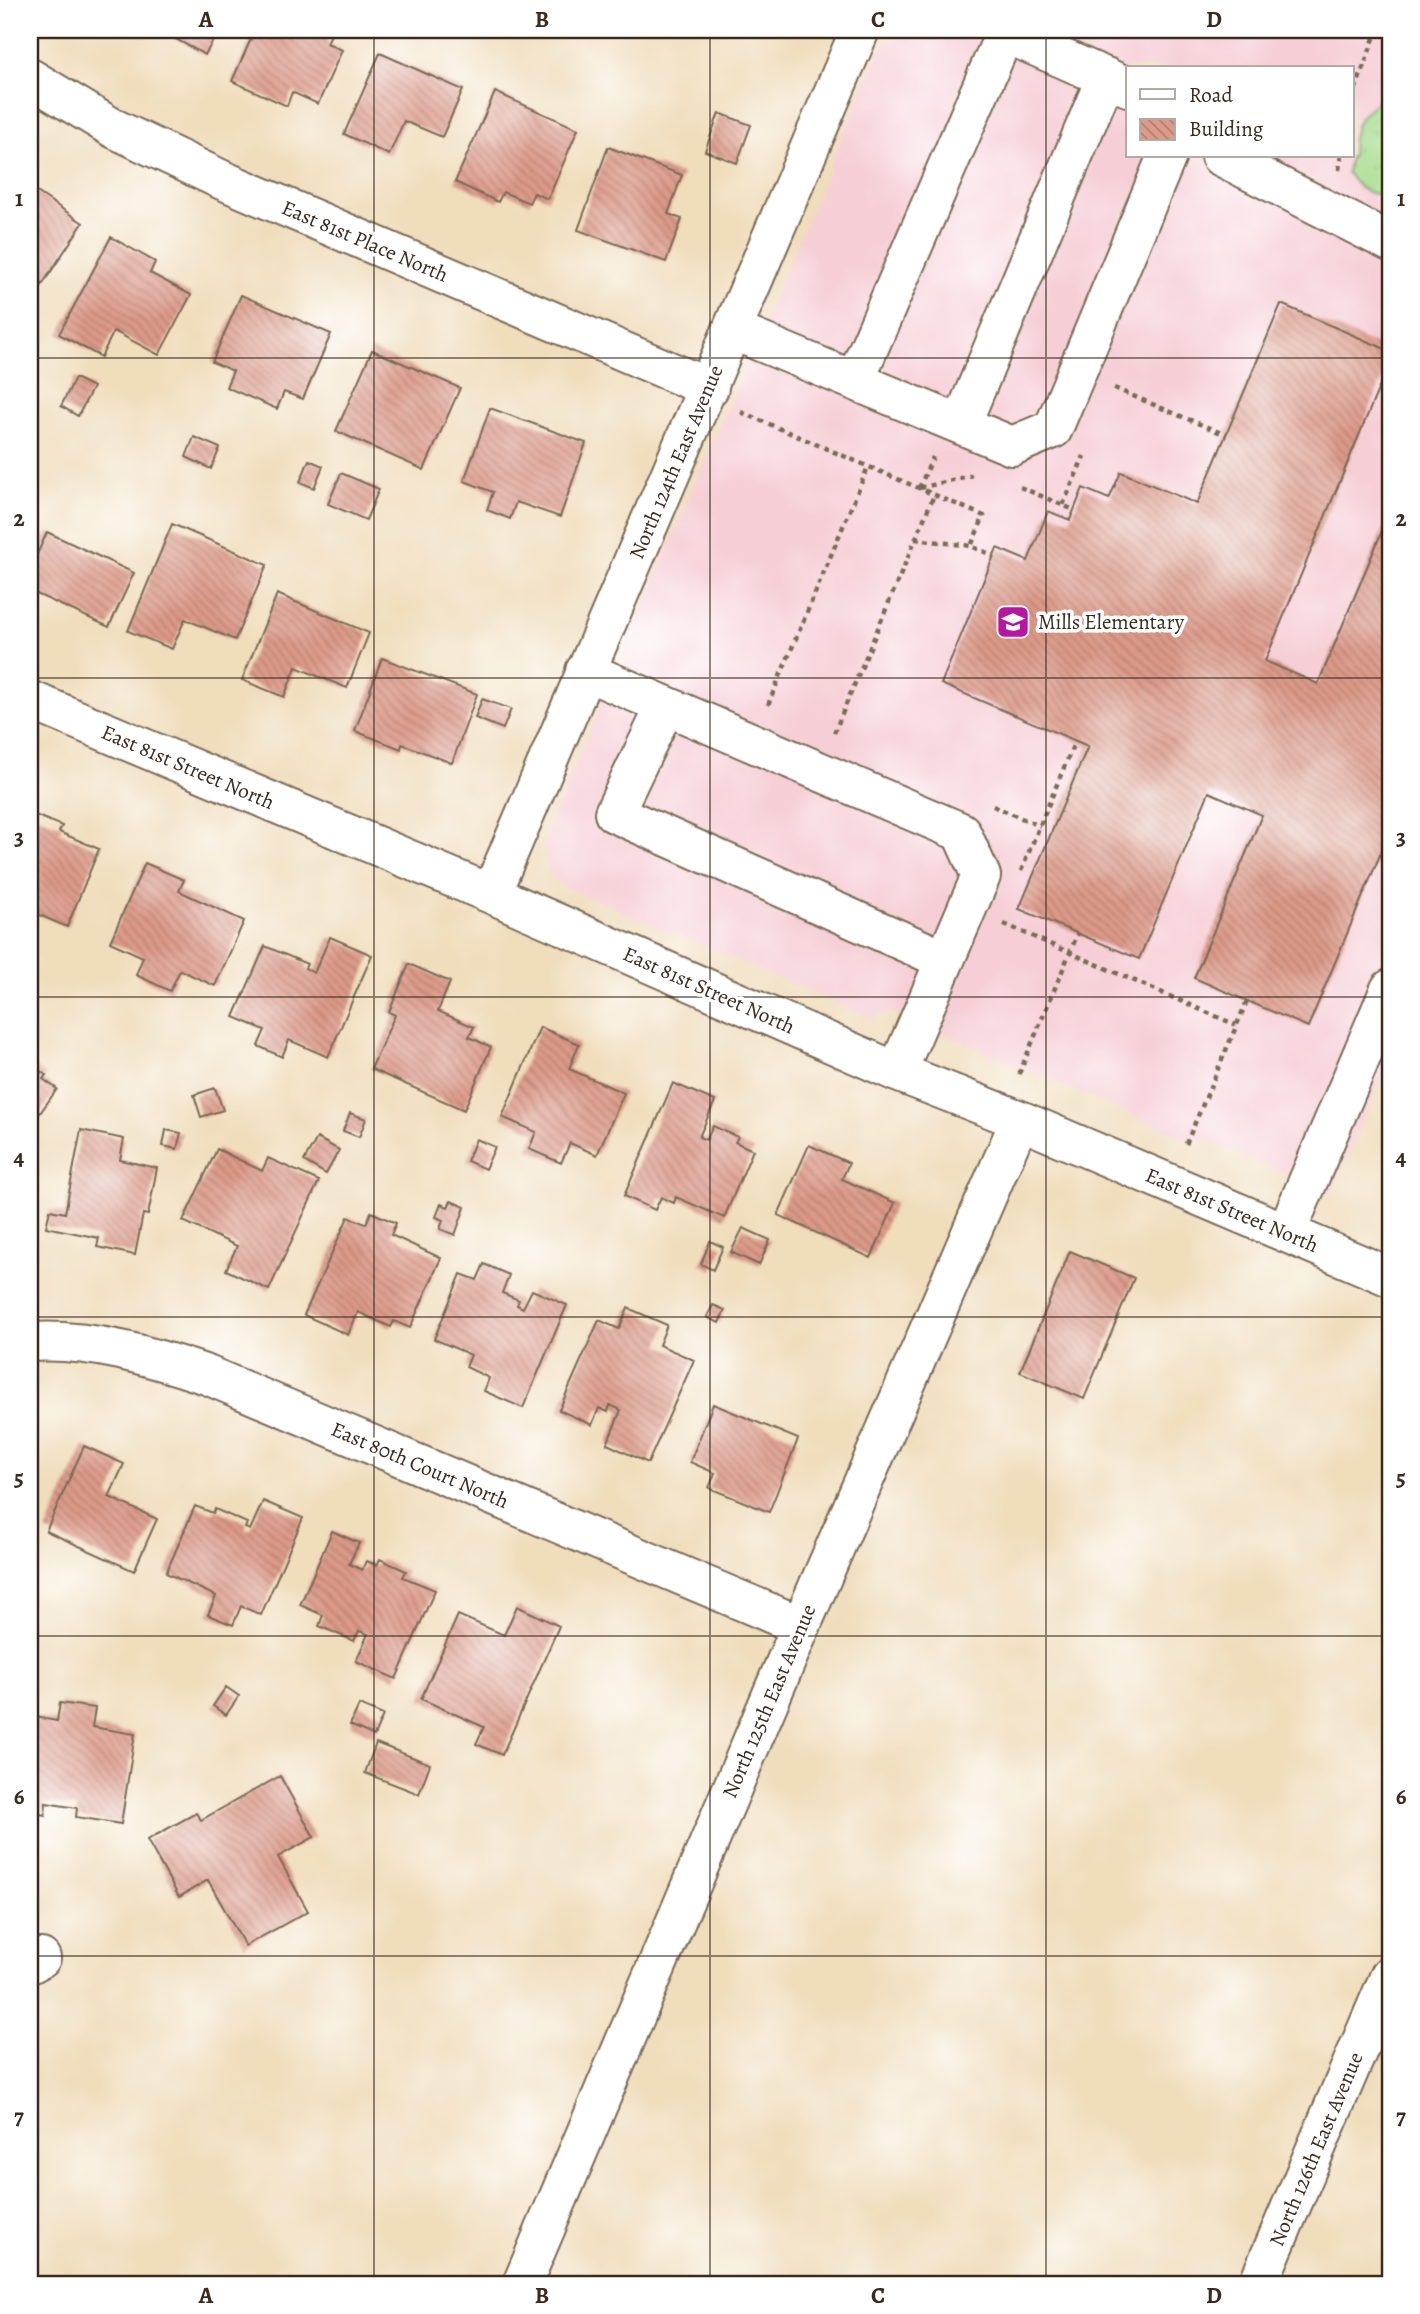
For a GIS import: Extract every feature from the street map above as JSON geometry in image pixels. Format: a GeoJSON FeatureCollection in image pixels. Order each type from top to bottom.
{"type":"FeatureCollection","features":[{"type":"Feature","properties":{"kind":"street","name":"North 124th East Avenue"},"geometry":{"type":"LineString","coordinates":[[491,894],[860,30]]}},
{"type":"Feature","properties":{"kind":"street"},"geometry":{"type":"LineString","coordinates":[[855,380],[1001,31],[1117,82],[961,425]]}},
{"type":"Feature","properties":{"kind":"street","name":"East 81st Place North"},"geometry":{"type":"LineString","coordinates":[[30,78],[113,128],[220,179],[709,388]]}},
{"type":"Feature","properties":{"kind":"street"},"geometry":{"type":"LineString","coordinates":[[732,330],[1012,446],[1053,429],[1166,158]]}},
{"type":"Feature","properties":{"kind":"street"},"geometry":{"type":"LineString","coordinates":[[1224,158],[1390,242]]}},
{"type":"Feature","properties":{"kind":"street"},"geometry":{"type":"LineString","coordinates":[[584,671],[961,832],[981,876],[897,1072]]}},
{"type":"Feature","properties":{"kind":"street","name":"East 81st Street North"},"geometry":{"type":"LineString","coordinates":[[30,701],[491,894],[897,1072],[1020,1120],[1390,1277]]}},
{"type":"Feature","properties":{"kind":"street"},"geometry":{"type":"LineString","coordinates":[[665,707],[614,813],[945,960]]}},
{"type":"Feature","properties":{"kind":"street"},"geometry":{"type":"LineString","coordinates":[[1286,1233],[1390,989]]}},
{"type":"Feature","properties":{"kind":"street","name":"North 125th East Avenue"},"geometry":{"type":"LineString","coordinates":[[523,2284],[801,1626],[1020,1120]]}},
{"type":"Feature","properties":{"kind":"street","name":"East 80th Court North"},"geometry":{"type":"LineString","coordinates":[[30,1342],[107,1346],[154,1357],[207,1375],[801,1626]]}},
{"type":"Feature","properties":{"kind":"street","name":"North 126th East Avenue"},"geometry":{"type":"LineString","coordinates":[[1258,2284],[1390,1975]]}},
{"type":"Feature","properties":{"kind":"path"},"geometry":{"type":"LineString","coordinates":[[1354,93],[1377,30]]}},
{"type":"Feature","properties":{"kind":"path"},"geometry":{"type":"LineString","coordinates":[[1114,388],[1226,435]]}},
{"type":"Feature","properties":{"kind":"path"},"geometry":{"type":"LineString","coordinates":[[740,411],[984,516],[971,546]]}},
{"type":"Feature","properties":{"kind":"path"},"geometry":{"type":"LineString","coordinates":[[919,488],[934,456]]}},
{"type":"Feature","properties":{"kind":"path"},"geometry":{"type":"LineString","coordinates":[[766,709],[868,467]]}},
{"type":"Feature","properties":{"kind":"path"},"geometry":{"type":"LineString","coordinates":[[832,737],[934,495]]}},
{"type":"Feature","properties":{"kind":"path"},"geometry":{"type":"LineString","coordinates":[[915,539],[971,546],[993,556]]}},
{"type":"Feature","properties":{"kind":"path"},"geometry":{"type":"LineString","coordinates":[[1000,923],[1236,1025]]}},
{"type":"Feature","properties":{"kind":"path"},"geometry":{"type":"LineString","coordinates":[[1019,1074],[1078,933]]}},
{"type":"Feature","properties":{"kind":"path"},"geometry":{"type":"LineString","coordinates":[[1186,1144],[1247,1000]]}},
{"type":"Feature","properties":{"kind":"shaded area","name":"Mills Elementary"},"geometry":{"type":"Polygon","coordinates":[[[925,30],[1390,30],[1390,1057],[1331,1195],[1204,1139],[1196,1143],[890,1011],[872,1018],[565,887],[553,878],[546,863],[544,844],[549,826],[879,50],[894,38],[909,31],[925,30]]]}},
{"type":"Feature","properties":{"kind":"green space"},"geometry":{"type":"Polygon","coordinates":[[[1390,93],[1390,196],[1365,191],[1347,172],[1350,158],[1354,158],[1356,125],[1372,106],[1390,93]]]}},
{"type":"Feature","properties":{"kind":"building"},"geometry":{"type":"Polygon","coordinates":[[[132,30],[149,30],[145,37],[132,30]]]}},
{"type":"Feature","properties":{"kind":"building"},"geometry":{"type":"Polygon","coordinates":[[[149,30],[219,30],[205,55],[163,32],[160,36],[149,30]]]}},
{"type":"Feature","properties":{"kind":"building"},"geometry":{"type":"Polygon","coordinates":[[[255,30],[333,30],[327,43],[342,50],[318,104],[292,92],[287,106],[232,81],[255,30]]]}},
{"type":"Feature","properties":{"kind":"building"},"geometry":{"type":"Polygon","coordinates":[[[380,53],[463,90],[442,137],[404,121],[389,155],[344,134],[380,53]]]}},
{"type":"Feature","properties":{"kind":"building"},"geometry":{"type":"Polygon","coordinates":[[[495,92],[578,129],[548,199],[534,193],[529,203],[503,192],[498,202],[455,182],[495,92]]]}},
{"type":"Feature","properties":{"kind":"building"},"geometry":{"type":"Polygon","coordinates":[[[719,113],[751,125],[737,163],[705,151],[719,113]]]}},
{"type":"Feature","properties":{"kind":"building"},"geometry":{"type":"Polygon","coordinates":[[[608,147],[682,175],[668,214],[682,219],[666,262],[578,230],[608,147]]]}},
{"type":"Feature","properties":{"kind":"building"},"geometry":{"type":"Polygon","coordinates":[[[34,190],[83,223],[42,285],[30,277],[30,197],[34,190]]]}},
{"type":"Feature","properties":{"kind":"building"},"geometry":{"type":"Polygon","coordinates":[[[111,237],[155,262],[150,273],[191,295],[159,355],[114,331],[101,357],[59,334],[111,237]]]}},
{"type":"Feature","properties":{"kind":"building"},"geometry":{"type":"Polygon","coordinates":[[[241,295],[331,334],[303,399],[284,392],[277,409],[226,387],[233,371],[212,362],[241,295]]]}},
{"type":"Feature","properties":{"kind":"building"},"geometry":{"type":"Polygon","coordinates":[[[1281,304],[1390,351],[1390,361],[1265,661],[1318,684],[1390,512],[1390,831],[1308,1027],[1194,978],[1262,815],[1209,792],[1139,959],[1019,909],[1088,746],[941,684],[997,548],[1028,561],[1048,511],[1070,520],[1083,488],[1109,499],[1121,472],[1197,504],[1281,304]]]}},
{"type":"Feature","properties":{"kind":"building"},"geometry":{"type":"Polygon","coordinates":[[[372,350],[460,388],[424,470],[336,431],[372,350]]]}},
{"type":"Feature","properties":{"kind":"building"},"geometry":{"type":"Polygon","coordinates":[[[75,378],[93,387],[78,416],[61,406],[75,378]]]}},
{"type":"Feature","properties":{"kind":"building"},"geometry":{"type":"Polygon","coordinates":[[[490,408],[586,443],[560,517],[516,502],[510,519],[487,510],[493,492],[464,481],[490,408]]]}},
{"type":"Feature","properties":{"kind":"building"},"geometry":{"type":"Polygon","coordinates":[[[194,437],[220,448],[211,469],[186,457],[194,437]]]}},
{"type":"Feature","properties":{"kind":"building"},"geometry":{"type":"Polygon","coordinates":[[[309,460],[323,466],[314,488],[300,482],[309,460]]]}},
{"type":"Feature","properties":{"kind":"building"},"geometry":{"type":"Polygon","coordinates":[[[341,473],[379,489],[366,520],[328,504],[341,473]]]}},
{"type":"Feature","properties":{"kind":"building"},"geometry":{"type":"Polygon","coordinates":[[[172,524],[267,565],[235,640],[185,619],[172,649],[128,631],[172,524]]]}},
{"type":"Feature","properties":{"kind":"building"},"geometry":{"type":"Polygon","coordinates":[[[47,532],[134,573],[109,627],[30,591],[30,570],[47,532]]]}},
{"type":"Feature","properties":{"kind":"building"},"geometry":{"type":"Polygon","coordinates":[[[277,594],[369,633],[347,688],[296,667],[284,697],[242,680],[277,594]]]}},
{"type":"Feature","properties":{"kind":"building"},"geometry":{"type":"Polygon","coordinates":[[[382,658],[477,694],[452,763],[402,744],[401,749],[355,731],[382,658]]]}},
{"type":"Feature","properties":{"kind":"building"},"geometry":{"type":"Polygon","coordinates":[[[482,699],[511,709],[503,729],[475,718],[482,699]]]}},
{"type":"Feature","properties":{"kind":"building"},"geometry":{"type":"Polygon","coordinates":[[[30,813],[62,826],[59,832],[99,849],[67,927],[30,911],[30,813]]]}},
{"type":"Feature","properties":{"kind":"building"},"geometry":{"type":"Polygon","coordinates":[[[145,863],[184,880],[179,891],[244,921],[215,986],[180,970],[170,991],[136,975],[143,957],[110,942],[145,863]]]}},
{"type":"Feature","properties":{"kind":"building"},"geometry":{"type":"Polygon","coordinates":[[[330,937],[372,955],[328,1057],[289,1040],[282,1057],[258,1046],[265,1030],[234,1017],[265,946],[307,964],[305,968],[314,973],[330,937]]]}},
{"type":"Feature","properties":{"kind":"building"},"geometry":{"type":"Polygon","coordinates":[[[409,964],[450,982],[438,1011],[474,1027],[469,1037],[491,1047],[464,1110],[371,1069],[395,1015],[389,1012],[409,964]]]}},
{"type":"Feature","properties":{"kind":"building"},"geometry":{"type":"Polygon","coordinates":[[[540,1027],[579,1044],[569,1069],[624,1093],[597,1155],[570,1143],[561,1163],[529,1149],[536,1132],[502,1117],[540,1027]]]}},
{"type":"Feature","properties":{"kind":"building"},"geometry":{"type":"Polygon","coordinates":[[[30,1064],[46,1075],[43,1079],[57,1089],[40,1113],[30,1106],[30,1064]]]}},
{"type":"Feature","properties":{"kind":"building"},"geometry":{"type":"Polygon","coordinates":[[[673,1083],[715,1101],[699,1137],[706,1140],[713,1126],[738,1137],[735,1142],[753,1150],[724,1218],[676,1197],[674,1203],[661,1197],[655,1210],[624,1196],[673,1083]]]}},
{"type":"Feature","properties":{"kind":"building"},"geometry":{"type":"Polygon","coordinates":[[[215,1088],[223,1110],[201,1117],[194,1095],[215,1088]]]}},
{"type":"Feature","properties":{"kind":"building"},"geometry":{"type":"Polygon","coordinates":[[[350,1113],[366,1119],[359,1137],[343,1131],[350,1113]]]}},
{"type":"Feature","properties":{"kind":"building"},"geometry":{"type":"Polygon","coordinates":[[[81,1130],[124,1139],[120,1160],[157,1168],[148,1215],[143,1214],[135,1255],[97,1247],[99,1238],[46,1227],[50,1210],[65,1213],[81,1130]]]}},
{"type":"Feature","properties":{"kind":"building"},"geometry":{"type":"Polygon","coordinates":[[[166,1130],[181,1133],[177,1149],[163,1146],[166,1130]]]}},
{"type":"Feature","properties":{"kind":"building"},"geometry":{"type":"Polygon","coordinates":[[[317,1138],[339,1150],[326,1174],[304,1161],[317,1138]]]}},
{"type":"Feature","properties":{"kind":"building"},"geometry":{"type":"Polygon","coordinates":[[[476,1139],[495,1147],[485,1169],[467,1161],[476,1139]]]}},
{"type":"Feature","properties":{"kind":"building"},"geometry":{"type":"Polygon","coordinates":[[[809,1145],[849,1163],[842,1179],[895,1203],[871,1258],[778,1215],[809,1145]]]}},
{"type":"Feature","properties":{"kind":"building"},"geometry":{"type":"Polygon","coordinates":[[[217,1149],[262,1171],[268,1158],[319,1181],[269,1290],[226,1270],[237,1246],[183,1221],[217,1149]]]}},
{"type":"Feature","properties":{"kind":"building"},"geometry":{"type":"Polygon","coordinates":[[[451,1201],[465,1207],[455,1235],[440,1229],[443,1220],[436,1217],[441,1204],[448,1207],[451,1201]]]}},
{"type":"Feature","properties":{"kind":"building"},"geometry":{"type":"Polygon","coordinates":[[[371,1212],[396,1223],[391,1235],[441,1258],[410,1328],[394,1321],[391,1327],[358,1312],[348,1335],[304,1315],[348,1217],[366,1224],[371,1212]]]}},
{"type":"Feature","properties":{"kind":"building"},"geometry":{"type":"Polygon","coordinates":[[[743,1228],[770,1240],[759,1265],[731,1252],[743,1228]]]}},
{"type":"Feature","properties":{"kind":"building"},"geometry":{"type":"Polygon","coordinates":[[[710,1241],[723,1247],[713,1270],[701,1264],[710,1241]]]}},
{"type":"Feature","properties":{"kind":"building"},"geometry":{"type":"Polygon","coordinates":[[[1070,1251],[1134,1278],[1084,1399],[1020,1372],[1070,1251]]]}},
{"type":"Feature","properties":{"kind":"building"},"geometry":{"type":"Polygon","coordinates":[[[484,1264],[509,1275],[502,1293],[519,1300],[517,1305],[523,1308],[532,1290],[567,1305],[523,1408],[484,1391],[489,1378],[466,1367],[471,1355],[434,1339],[461,1274],[477,1280],[484,1264]]]}},
{"type":"Feature","properties":{"kind":"building"},"geometry":{"type":"Polygon","coordinates":[[[713,1305],[725,1310],[719,1323],[707,1317],[713,1305]]]}},
{"type":"Feature","properties":{"kind":"building"},"geometry":{"type":"Polygon","coordinates":[[[628,1308],[667,1325],[659,1345],[694,1360],[648,1463],[607,1444],[621,1410],[610,1405],[608,1412],[599,1408],[592,1425],[559,1410],[599,1320],[619,1329],[628,1308]]]}},
{"type":"Feature","properties":{"kind":"building"},"geometry":{"type":"Polygon","coordinates":[[[713,1404],[798,1439],[769,1512],[709,1488],[715,1473],[690,1462],[713,1404]]]}},
{"type":"Feature","properties":{"kind":"building"},"geometry":{"type":"Polygon","coordinates":[[[84,1446],[124,1464],[109,1497],[157,1519],[134,1571],[46,1531],[84,1446]]]}},
{"type":"Feature","properties":{"kind":"building"},"geometry":{"type":"Polygon","coordinates":[[[263,1501],[303,1518],[261,1615],[241,1606],[233,1625],[208,1615],[216,1596],[166,1573],[195,1506],[213,1513],[215,1509],[247,1523],[245,1528],[250,1530],[263,1501]]]}},
{"type":"Feature","properties":{"kind":"building"},"geometry":{"type":"Polygon","coordinates":[[[332,1531],[359,1543],[349,1564],[362,1570],[366,1561],[377,1565],[380,1559],[406,1571],[403,1577],[435,1590],[396,1679],[356,1661],[368,1634],[359,1631],[354,1641],[319,1626],[323,1615],[300,1605],[332,1531]]]}},
{"type":"Feature","properties":{"kind":"building"},"geometry":{"type":"Polygon","coordinates":[[[517,1606],[559,1626],[502,1755],[476,1744],[484,1727],[421,1699],[458,1615],[504,1635],[517,1606]]]}},
{"type":"Feature","properties":{"kind":"building"},"geometry":{"type":"Polygon","coordinates":[[[226,1687],[239,1696],[226,1715],[213,1706],[226,1687]]]}},
{"type":"Feature","properties":{"kind":"building"},"geometry":{"type":"Polygon","coordinates":[[[60,1703],[95,1708],[92,1727],[135,1734],[121,1824],[76,1817],[77,1808],[46,1803],[45,1815],[30,1812],[30,1716],[57,1721],[60,1703]]]}},
{"type":"Feature","properties":{"kind":"building"},"geometry":{"type":"Polygon","coordinates":[[[359,1705],[383,1715],[374,1736],[350,1725],[359,1705]]]}},
{"type":"Feature","properties":{"kind":"building"},"geometry":{"type":"Polygon","coordinates":[[[376,1743],[430,1764],[419,1794],[365,1773],[376,1743]]]}},
{"type":"Feature","properties":{"kind":"building"},"geometry":{"type":"Polygon","coordinates":[[[280,1776],[314,1837],[278,1857],[308,1911],[245,1946],[208,1880],[179,1897],[147,1840],[196,1813],[201,1820],[280,1776]]]}},
{"type":"Feature","properties":{"kind":"place","name":"Mills Elementary"},"geometry":{"type":"Point","coordinates":[1013,622]}}]}
